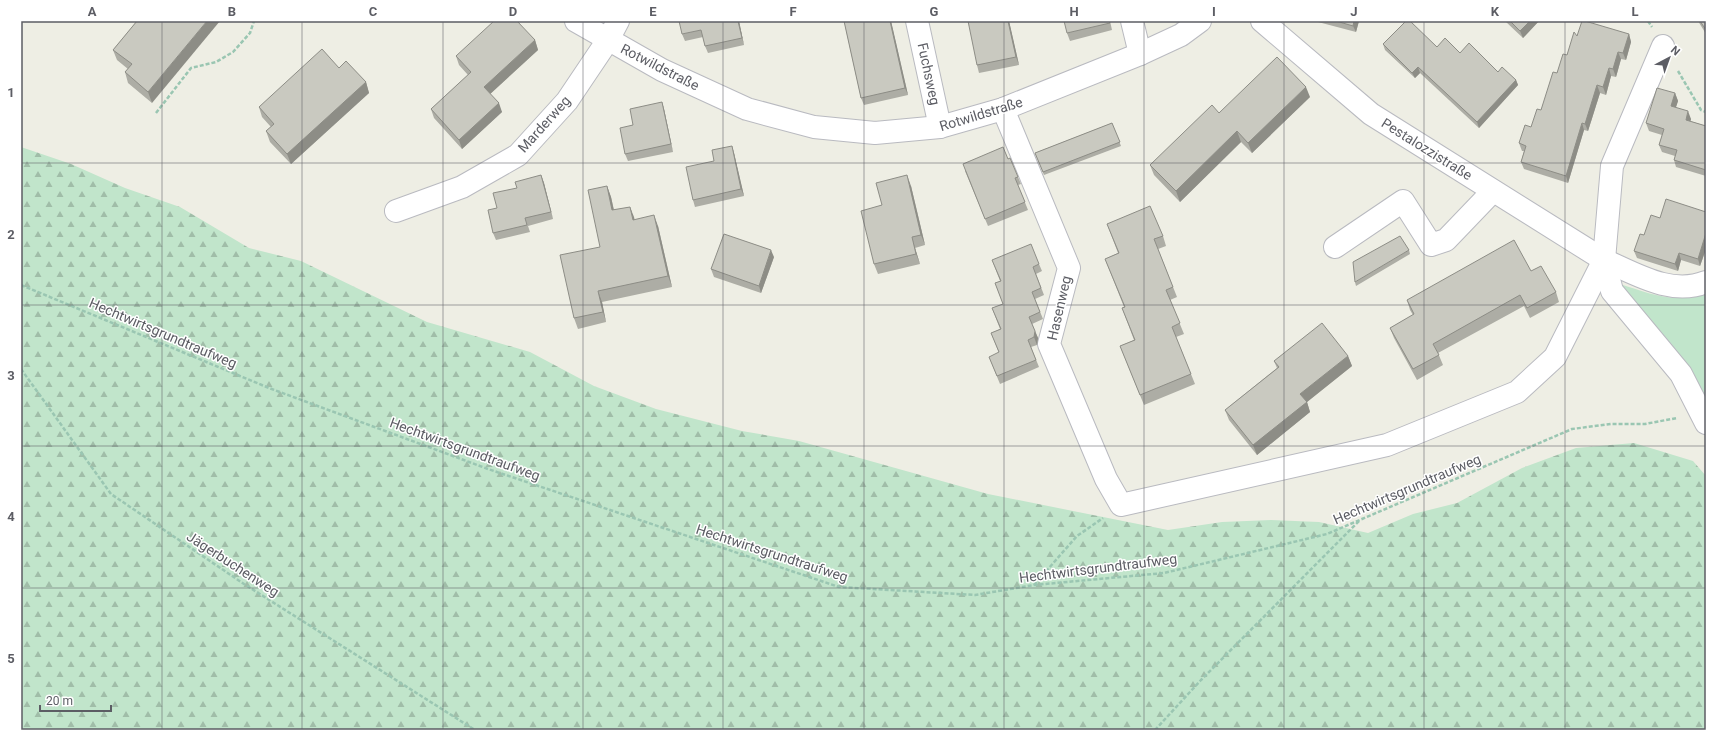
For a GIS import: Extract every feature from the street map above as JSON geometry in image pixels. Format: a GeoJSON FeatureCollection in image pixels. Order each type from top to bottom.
{"type":"FeatureCollection","features":[{"type":"Feature","properties":{"kind":"street","name":"Rotwildstraße"},"geometry":{"type":"LineString","coordinates":[[576,21],[613,30],[662,70],[746,109],[814,127],[875,133],[940,128],[1003,109],[1140,54],[1181,35],[1200,21]]}},
{"type":"Feature","properties":{"kind":"street","name":"Fuchsweg"},"geometry":{"type":"LineString","coordinates":[[917,21],[940,128]]}},
{"type":"Feature","properties":{"kind":"street"},"geometry":{"type":"LineString","coordinates":[[1132,21],[1140,54]]}},
{"type":"Feature","properties":{"kind":"street","name":"Pestalozzistraße"},"geometry":{"type":"LineString","coordinates":[[1262,21],[1371,114],[1604,260],[1663,285],[1693,287],[1706,282]]}},
{"type":"Feature","properties":{"kind":"street","name":"Marderweg"},"geometry":{"type":"LineString","coordinates":[[396,211],[462,188],[518,155],[567,101],[613,30]]}},
{"type":"Feature","properties":{"kind":"street"},"geometry":{"type":"LineString","coordinates":[[1663,46],[1612,166],[1604,260],[1612,291],[1681,374],[1704,418]]}},
{"type":"Feature","properties":{"kind":"street","name":"Hasenweg"},"geometry":{"type":"LineString","coordinates":[[1003,109],[1069,268],[1049,344],[1106,479],[1121,506]]}},
{"type":"Feature","properties":{"kind":"street"},"geometry":{"type":"LineString","coordinates":[[1335,247],[1403,200],[1431,245],[1446,240],[1493,191]]}},
{"type":"Feature","properties":{"kind":"street"},"geometry":{"type":"LineString","coordinates":[[1121,506],[1387,446],[1517,392],[1555,357],[1604,260]]}},
{"type":"Feature","properties":{"kind":"path"},"geometry":{"type":"LineString","coordinates":[[156,113],[191,68],[216,62],[233,52],[250,33],[254,21]]}},
{"type":"Feature","properties":{"kind":"path","name":"Hechtwirtsgrundtraufweg"},"geometry":{"type":"LineString","coordinates":[[21,285],[269,388],[488,469],[839,588],[975,595],[1034,585],[1164,573],[1327,534],[1572,429],[1611,424],[1645,424],[1704,418]]}},
{"type":"Feature","properties":{"kind":"path","name":"Jägerbuchenweg"},"geometry":{"type":"LineString","coordinates":[[21,370],[111,494],[244,584],[476,730]]}},
{"type":"Feature","properties":{"kind":"path"},"geometry":{"type":"LineString","coordinates":[[1034,585],[1077,536],[1121,506]]}},
{"type":"Feature","properties":{"kind":"path"},"geometry":{"type":"LineString","coordinates":[[1155,730],[1201,680],[1361,519]]}},
{"type":"Feature","properties":{"kind":"green space"},"geometry":{"type":"Polygon","coordinates":[[[21,147],[71,164],[125,188],[180,207],[249,248],[301,261],[427,322],[530,352],[594,386],[656,409],[742,431],[799,441],[988,494],[1168,530],[1222,522],[1271,520],[1319,522],[1368,533],[1413,514],[1457,503],[1522,468],[1576,448],[1634,443],[1693,461],[1706,476],[1706,730],[21,730],[21,147]]]}},
{"type":"Feature","properties":{"kind":"green space"},"geometry":{"type":"Polygon","coordinates":[[[1620,284],[1652,294],[1673,298],[1684,298],[1706,293],[1706,405],[1620,284]]]}},
{"type":"Feature","properties":{"kind":"building"},"geometry":{"type":"Polygon","coordinates":[[[137,21],[207,21],[148,92],[125,72],[132,64],[113,50],[137,21]]]}},
{"type":"Feature","properties":{"kind":"building"},"geometry":{"type":"Polygon","coordinates":[[[494,21],[517,21],[535,40],[484,87],[499,103],[459,140],[431,109],[471,72],[456,56],[494,21]]]}},
{"type":"Feature","properties":{"kind":"building"},"geometry":{"type":"Polygon","coordinates":[[[679,21],[738,21],[742,38],[705,46],[701,30],[682,34],[679,21]]]}},
{"type":"Feature","properties":{"kind":"building"},"geometry":{"type":"Polygon","coordinates":[[[844,21],[890,21],[905,88],[861,98],[844,21]]]}},
{"type":"Feature","properties":{"kind":"building"},"geometry":{"type":"Polygon","coordinates":[[[968,21],[1008,21],[1016,57],[977,65],[968,21]]]}},
{"type":"Feature","properties":{"kind":"building"},"geometry":{"type":"Polygon","coordinates":[[[1064,21],[1109,21],[1110,23],[1067,33],[1064,21]]]}},
{"type":"Feature","properties":{"kind":"building"},"geometry":{"type":"Polygon","coordinates":[[[1336,21],[1354,21],[1353,26],[1336,21]]]}},
{"type":"Feature","properties":{"kind":"building"},"geometry":{"type":"Polygon","coordinates":[[[1406,21],[1410,21],[1437,47],[1445,38],[1460,53],[1469,43],[1498,72],[1502,67],[1516,80],[1477,122],[1418,67],[1412,73],[1383,44],[1406,21]]]}},
{"type":"Feature","properties":{"kind":"building"},"geometry":{"type":"Polygon","coordinates":[[[1510,21],[1530,21],[1520,31],[1510,21]]]}},
{"type":"Feature","properties":{"kind":"building"},"geometry":{"type":"Polygon","coordinates":[[[1582,21],[1629,34],[1623,53],[1618,52],[1613,69],[1609,68],[1603,87],[1597,85],[1585,124],[1582,123],[1566,176],[1521,162],[1526,146],[1519,143],[1525,125],[1531,127],[1537,109],[1541,110],[1553,72],[1557,73],[1563,54],[1567,55],[1574,32],[1577,36],[1582,21]]]}},
{"type":"Feature","properties":{"kind":"building"},"geometry":{"type":"Polygon","coordinates":[[[1700,21],[1706,21],[1706,30],[1700,21]]]}},
{"type":"Feature","properties":{"kind":"building"},"geometry":{"type":"Polygon","coordinates":[[[322,49],[339,68],[346,61],[366,82],[287,154],[266,131],[274,124],[259,107],[322,49]]]}},
{"type":"Feature","properties":{"kind":"building"},"geometry":{"type":"Polygon","coordinates":[[[1277,57],[1306,87],[1248,143],[1237,131],[1176,191],[1150,165],[1212,105],[1219,113],[1277,57]]]}},
{"type":"Feature","properties":{"kind":"building"},"geometry":{"type":"Polygon","coordinates":[[[1657,88],[1675,93],[1671,106],[1688,111],[1686,120],[1706,126],[1706,170],[1674,160],[1677,150],[1659,145],[1664,129],[1646,123],[1657,88]]]}},
{"type":"Feature","properties":{"kind":"building"},"geometry":{"type":"Polygon","coordinates":[[[662,102],[671,144],[625,154],[620,128],[633,125],[630,109],[662,102]]]}},
{"type":"Feature","properties":{"kind":"building"},"geometry":{"type":"Polygon","coordinates":[[[1112,123],[1120,142],[1043,172],[1035,153],[1112,123]]]}},
{"type":"Feature","properties":{"kind":"building"},"geometry":{"type":"Polygon","coordinates":[[[732,146],[741,189],[693,200],[686,167],[714,161],[712,150],[732,146]]]}},
{"type":"Feature","properties":{"kind":"building"},"geometry":{"type":"Polygon","coordinates":[[[1003,147],[1008,159],[1010,158],[1018,177],[1015,178],[1025,202],[985,219],[963,164],[1003,147]]]}},
{"type":"Feature","properties":{"kind":"building"},"geometry":{"type":"Polygon","coordinates":[[[541,175],[551,212],[525,218],[527,225],[493,233],[488,210],[497,208],[493,193],[517,188],[515,182],[541,175]]]}},
{"type":"Feature","properties":{"kind":"building"},"geometry":{"type":"Polygon","coordinates":[[[907,175],[921,235],[912,237],[916,254],[874,264],[861,211],[882,205],[876,183],[907,175]]]}},
{"type":"Feature","properties":{"kind":"building"},"geometry":{"type":"Polygon","coordinates":[[[607,186],[612,210],[630,207],[633,220],[654,215],[668,276],[598,291],[603,312],[574,318],[560,255],[600,247],[588,190],[607,186]]]}},
{"type":"Feature","properties":{"kind":"building"},"geometry":{"type":"Polygon","coordinates":[[[1666,199],[1706,212],[1706,233],[1698,259],[1679,253],[1675,264],[1634,251],[1640,234],[1644,235],[1651,215],[1660,218],[1666,199]]]}},
{"type":"Feature","properties":{"kind":"building"},"geometry":{"type":"Polygon","coordinates":[[[1150,206],[1163,236],[1154,239],[1173,287],[1166,290],[1180,323],[1172,327],[1191,374],[1140,395],[1120,346],[1135,340],[1122,308],[1125,307],[1105,259],[1119,253],[1107,224],[1150,206]]]}},
{"type":"Feature","properties":{"kind":"building"},"geometry":{"type":"Polygon","coordinates":[[[724,234],[771,250],[759,286],[711,269],[724,234]]]}},
{"type":"Feature","properties":{"kind":"building"},"geometry":{"type":"Polygon","coordinates":[[[1400,236],[1409,250],[1355,282],[1353,262],[1400,236]]]}},
{"type":"Feature","properties":{"kind":"building"},"geometry":{"type":"Polygon","coordinates":[[[1514,240],[1531,271],[1541,266],[1556,292],[1527,308],[1520,295],[1433,344],[1439,355],[1413,369],[1390,328],[1414,314],[1407,300],[1514,240]]]}},
{"type":"Feature","properties":{"kind":"building"},"geometry":{"type":"Polygon","coordinates":[[[1031,244],[1039,264],[1033,267],[1041,288],[1032,292],[1040,312],[1029,317],[1035,331],[1034,337],[1028,340],[1036,360],[997,376],[989,357],[999,352],[991,333],[1001,329],[992,308],[1003,304],[995,283],[1001,281],[992,260],[1031,244]]]}},
{"type":"Feature","properties":{"kind":"building"},"geometry":{"type":"Polygon","coordinates":[[[1322,323],[1348,356],[1300,394],[1307,402],[1253,445],[1225,410],[1279,367],[1274,361],[1322,323]]]}}]}
